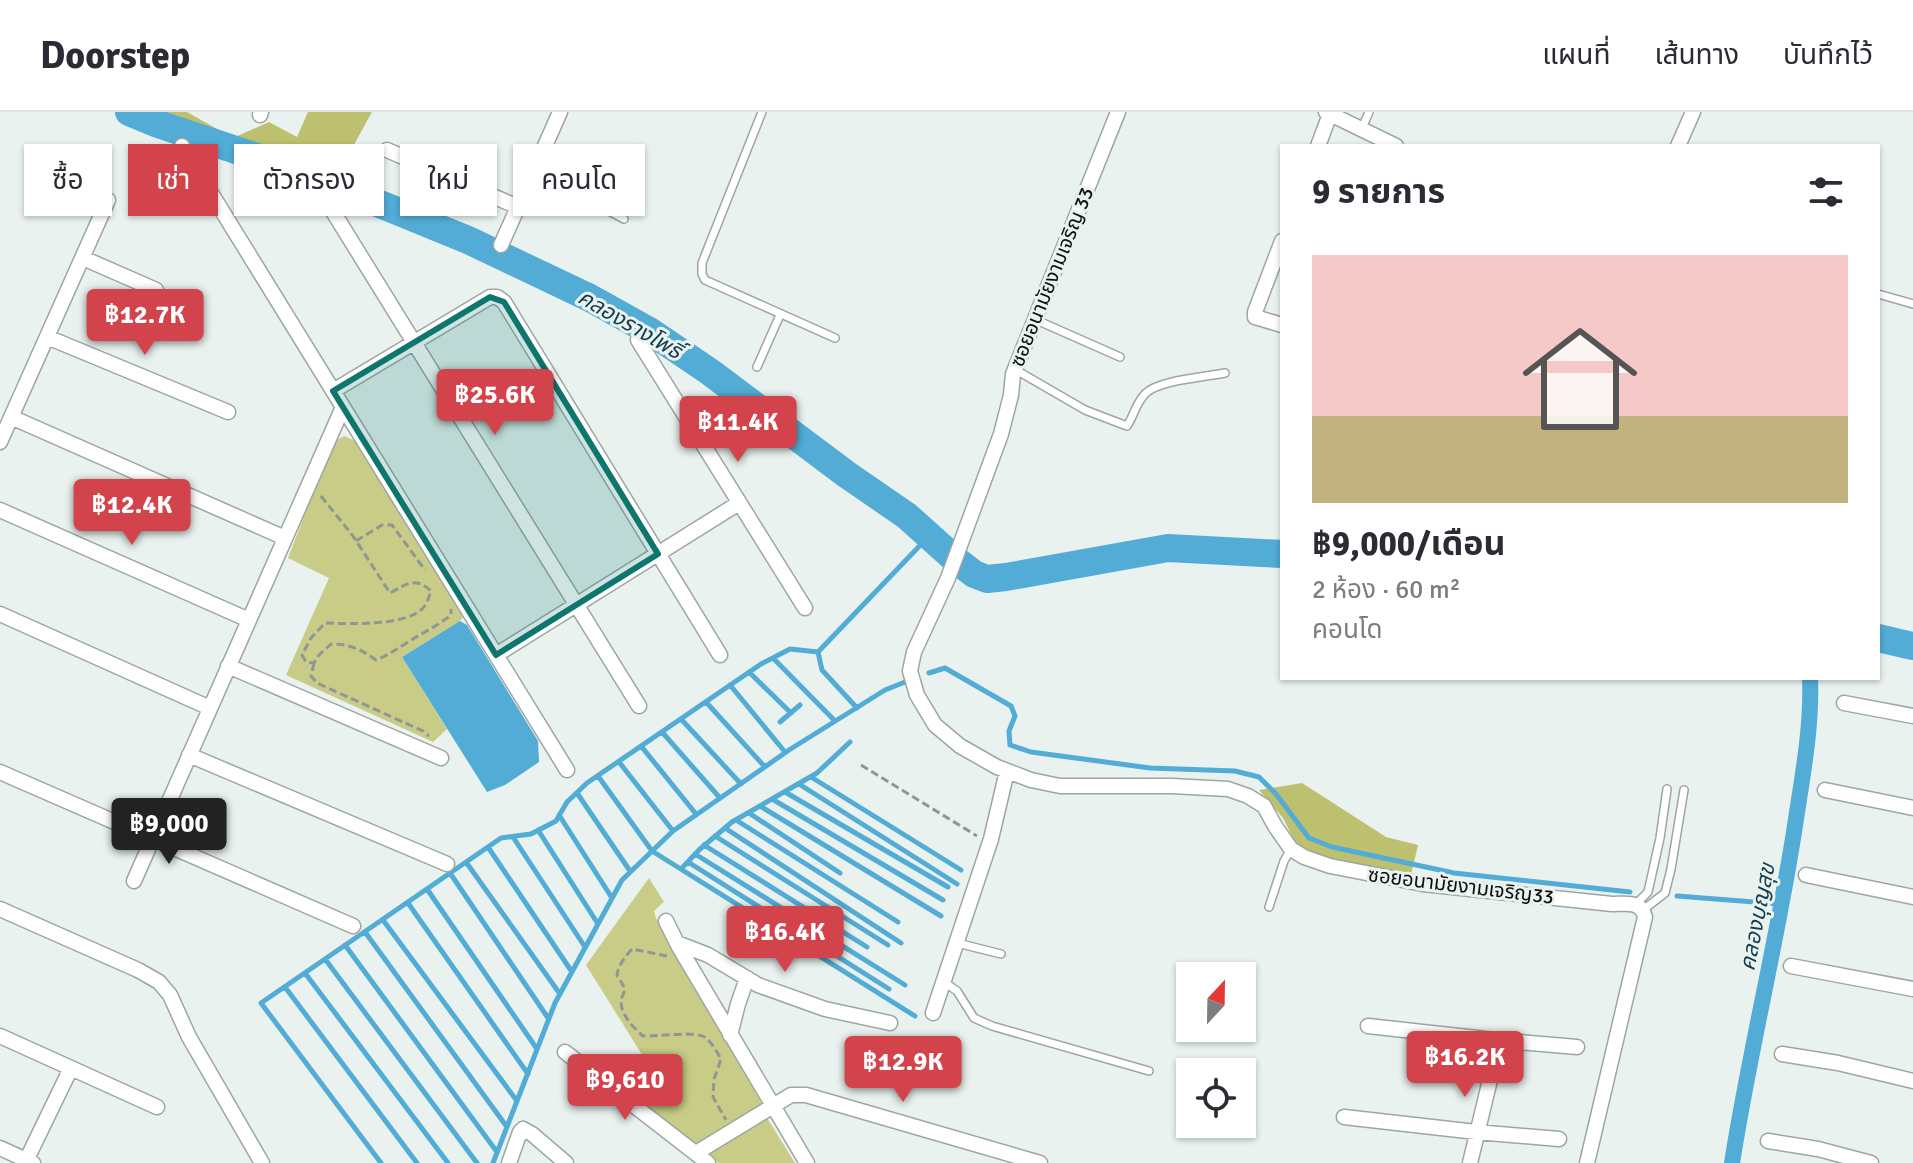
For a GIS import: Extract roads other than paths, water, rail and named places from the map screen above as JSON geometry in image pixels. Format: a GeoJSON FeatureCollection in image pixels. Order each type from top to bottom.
{"type":"FeatureCollection","features":[{"type":"Feature","properties":{"kind":"street"},"geometry":{"type":"LineString","coordinates":[[547,144],[560,112]]}},
{"type":"Feature","properties":{"kind":"street","name":"ซอยอนามัยงามเจริญ 33"},"geometry":{"type":"LineString","coordinates":[[1007,771],[951,739],[935,725],[917,695],[910,671],[914,652],[948,578],[1001,434],[1014,369],[1118,112]]}},
{"type":"Feature","properties":{"kind":"street"},"geometry":{"type":"LineString","coordinates":[[1679,144],[1693,112]]}},
{"type":"Feature","properties":{"kind":"street"},"geometry":{"type":"LineString","coordinates":[[1319,144],[1328,113],[1392,144]]}},
{"type":"Feature","properties":{"kind":"street"},"geometry":{"type":"LineString","coordinates":[[387,150],[400,156]]}},
{"type":"Feature","properties":{"kind":"street"},"geometry":{"type":"LineString","coordinates":[[218,204],[567,770]]}},
{"type":"Feature","properties":{"kind":"street"},"geometry":{"type":"LineString","coordinates":[[0,442],[101,216]]}},
{"type":"Feature","properties":{"kind":"street"},"geometry":{"type":"LineString","coordinates":[[336,216],[639,706]]}},
{"type":"Feature","properties":{"kind":"street"},"geometry":{"type":"LineString","coordinates":[[501,245],[514,216]]}},
{"type":"Feature","properties":{"kind":"street"},"geometry":{"type":"LineString","coordinates":[[1280,246],[1255,317],[1280,324]]}},
{"type":"Feature","properties":{"kind":"street"},"geometry":{"type":"LineString","coordinates":[[83,258],[156,290]]}},
{"type":"Feature","properties":{"kind":"street"},"geometry":{"type":"LineString","coordinates":[[333,391],[490,297],[497,297],[504,302],[720,655]]}},
{"type":"Feature","properties":{"kind":"street"},"geometry":{"type":"LineString","coordinates":[[47,337],[228,412]]}},
{"type":"Feature","properties":{"kind":"street"},"geometry":{"type":"LineString","coordinates":[[638,340],[805,608]]}},
{"type":"Feature","properties":{"kind":"street"},"geometry":{"type":"LineString","coordinates":[[134,881],[343,407]]}},
{"type":"Feature","properties":{"kind":"street"},"geometry":{"type":"LineString","coordinates":[[11,417],[285,538]]}},
{"type":"Feature","properties":{"kind":"street"},"geometry":{"type":"LineString","coordinates":[[496,655],[739,503]]}},
{"type":"Feature","properties":{"kind":"street"},"geometry":{"type":"LineString","coordinates":[[0,510],[249,620]]}},
{"type":"Feature","properties":{"kind":"street"},"geometry":{"type":"LineString","coordinates":[[0,614],[210,708]]}},
{"type":"Feature","properties":{"kind":"street"},"geometry":{"type":"LineString","coordinates":[[228,666],[441,758]]}},
{"type":"Feature","properties":{"kind":"street"},"geometry":{"type":"LineString","coordinates":[[1844,703],[1913,716]]}},
{"type":"Feature","properties":{"kind":"street"},"geometry":{"type":"LineString","coordinates":[[189,755],[447,864]]}},
{"type":"Feature","properties":{"kind":"street"},"geometry":{"type":"LineString","coordinates":[[933,1013],[989,844],[1007,771],[1060,786],[1228,789],[1264,806],[1291,849]]}},
{"type":"Feature","properties":{"kind":"street"},"geometry":{"type":"LineString","coordinates":[[0,772],[353,926]]}},
{"type":"Feature","properties":{"kind":"street"},"geometry":{"type":"LineString","coordinates":[[1825,790],[1913,808]]}},
{"type":"Feature","properties":{"kind":"street","name":"ซอยอนามัยงามเจริญ33"},"geometry":{"type":"LineString","coordinates":[[1291,849],[1330,866],[1423,884],[1640,907]]}},
{"type":"Feature","properties":{"kind":"street"},"geometry":{"type":"LineString","coordinates":[[1806,875],[1913,897]]}},
{"type":"Feature","properties":{"kind":"street"},"geometry":{"type":"LineString","coordinates":[[1587,1163],[1645,917],[1640,907]]}},
{"type":"Feature","properties":{"kind":"street"},"geometry":{"type":"LineString","coordinates":[[0,909],[159,982],[170,995],[189,1037],[262,1163]]}},
{"type":"Feature","properties":{"kind":"street"},"geometry":{"type":"LineString","coordinates":[[666,921],[807,1163]]}},
{"type":"Feature","properties":{"kind":"street"},"geometry":{"type":"LineString","coordinates":[[680,948],[708,955],[758,985],[825,1009],[890,1023]]}},
{"type":"Feature","properties":{"kind":"street"},"geometry":{"type":"LineString","coordinates":[[1791,966],[1913,989]]}},
{"type":"Feature","properties":{"kind":"street"},"geometry":{"type":"LineString","coordinates":[[730,1035],[747,978]]}},
{"type":"Feature","properties":{"kind":"street"},"geometry":{"type":"LineString","coordinates":[[1368,1026],[1577,1047]]}},
{"type":"Feature","properties":{"kind":"street"},"geometry":{"type":"LineString","coordinates":[[0,1036],[157,1107]]}},
{"type":"Feature","properties":{"kind":"street"},"geometry":{"type":"LineString","coordinates":[[1470,1163],[1489,1084],[1495,1040]]}},
{"type":"Feature","properties":{"kind":"street"},"geometry":{"type":"LineString","coordinates":[[565,1052],[708,1163]]}},
{"type":"Feature","properties":{"kind":"street"},"geometry":{"type":"LineString","coordinates":[[1782,1054],[1838,1063],[1913,1081]]}},
{"type":"Feature","properties":{"kind":"street"},"geometry":{"type":"LineString","coordinates":[[0,1148],[28,1162],[71,1068]]}},
{"type":"Feature","properties":{"kind":"street"},"geometry":{"type":"LineString","coordinates":[[696,1153],[791,1095],[806,1095],[1040,1163]]}},
{"type":"Feature","properties":{"kind":"street"},"geometry":{"type":"LineString","coordinates":[[1344,1117],[1559,1139]]}},
{"type":"Feature","properties":{"kind":"street"},"geometry":{"type":"LineString","coordinates":[[509,1163],[523,1129],[566,1163]]}},
{"type":"Feature","properties":{"kind":"street"},"geometry":{"type":"LineString","coordinates":[[1768,1141],[1818,1149],[1871,1163]]}},
{"type":"Feature","properties":{"kind":"lane"},"geometry":{"type":"LineString","coordinates":[[762,112],[702,263],[702,274],[705,280],[835,338]]}},
{"type":"Feature","properties":{"kind":"lane"},"geometry":{"type":"LineString","coordinates":[[1362,128],[1369,112]]}},
{"type":"Feature","properties":{"kind":"lane"},"geometry":{"type":"LineString","coordinates":[[618,216],[624,219]]}},
{"type":"Feature","properties":{"kind":"lane"},"geometry":{"type":"LineString","coordinates":[[1880,295],[1913,304]]}},
{"type":"Feature","properties":{"kind":"lane"},"geometry":{"type":"LineString","coordinates":[[757,367],[780,315]]}},
{"type":"Feature","properties":{"kind":"lane"},"geometry":{"type":"LineString","coordinates":[[1034,319],[1120,357]]}},
{"type":"Feature","properties":{"kind":"lane"},"geometry":{"type":"LineString","coordinates":[[1014,369],[1085,410],[1127,426],[1147,392],[1159,385],[1225,373]]}},
{"type":"Feature","properties":{"kind":"lane"},"geometry":{"type":"LineString","coordinates":[[1640,907],[1648,892],[1667,789]]}},
{"type":"Feature","properties":{"kind":"lane"},"geometry":{"type":"LineString","coordinates":[[1640,907],[1665,893],[1684,790]]}},
{"type":"Feature","properties":{"kind":"lane"},"geometry":{"type":"LineString","coordinates":[[1269,907],[1291,849]]}},
{"type":"Feature","properties":{"kind":"lane"},"geometry":{"type":"LineString","coordinates":[[956,943],[1001,954]]}},
{"type":"Feature","properties":{"kind":"lane"},"geometry":{"type":"LineString","coordinates":[[944,982],[957,991],[974,1018],[983,1022],[1149,1071]]}},
{"type":"Feature","properties":{"kind":"water"},"geometry":{"type":"Polygon","coordinates":[[[460,621],[467,625],[538,741],[539,762],[505,785],[487,792],[402,657],[460,621]]]}},
{"type":"Feature","properties":{"kind":"waterway","name":"คลองรางโพธิ์"},"geometry":{"type":"LineString","coordinates":[[129,112],[290,168],[370,200],[468,240],[590,298],[651,332],[710,372],[907,516],[974,574],[987,579],[1168,548],[1280,554]]}},
{"type":"Feature","properties":{"kind":"waterway"},"geometry":{"type":"LineString","coordinates":[[381,1163],[261,1003],[501,838],[531,834],[556,821],[567,802],[587,783],[761,664],[790,649],[818,652],[930,535]]}},
{"type":"Feature","properties":{"kind":"waterway","name":"คลองรางโพธิ์"},"geometry":{"type":"LineString","coordinates":[[1880,638],[1913,646]]}},
{"type":"Feature","properties":{"kind":"waterway"},"geometry":{"type":"LineString","coordinates":[[818,652],[822,670],[857,708]]}},
{"type":"Feature","properties":{"kind":"waterway"},"geometry":{"type":"LineString","coordinates":[[773,658],[835,721]]}},
{"type":"Feature","properties":{"kind":"waterway"},"geometry":{"type":"LineString","coordinates":[[929,673],[945,668],[1011,706],[1015,716],[1009,731],[1010,745],[1031,752],[1150,768],[1235,771],[1259,777],[1309,838],[1332,847],[1454,873],[1630,892]]}},
{"type":"Feature","properties":{"kind":"waterway"},"geometry":{"type":"LineString","coordinates":[[749,672],[791,713]]}},
{"type":"Feature","properties":{"kind":"waterway","name":"คลองบุญสุข"},"geometry":{"type":"LineString","coordinates":[[1732,1163],[1789,862],[1806,749],[1810,680]]}},
{"type":"Feature","properties":{"kind":"waterway"},"geometry":{"type":"LineString","coordinates":[[493,1163],[555,1003],[622,880],[673,831],[789,750],[885,690],[905,682]]}},
{"type":"Feature","properties":{"kind":"waterway"},"geometry":{"type":"LineString","coordinates":[[730,685],[785,752]]}},
{"type":"Feature","properties":{"kind":"waterway"},"geometry":{"type":"LineString","coordinates":[[706,702],[765,767]]}},
{"type":"Feature","properties":{"kind":"waterway"},"geometry":{"type":"LineString","coordinates":[[780,722],[800,705]]}},
{"type":"Feature","properties":{"kind":"waterway"},"geometry":{"type":"LineString","coordinates":[[681,719],[741,784]]}},
{"type":"Feature","properties":{"kind":"waterway"},"geometry":{"type":"LineString","coordinates":[[662,732],[720,798]]}},
{"type":"Feature","properties":{"kind":"waterway"},"geometry":{"type":"LineString","coordinates":[[681,869],[732,822],[817,773],[850,742]]}},
{"type":"Feature","properties":{"kind":"waterway"},"geometry":{"type":"LineString","coordinates":[[641,746],[696,814]]}},
{"type":"Feature","properties":{"kind":"waterway"},"geometry":{"type":"LineString","coordinates":[[619,762],[673,831]]}},
{"type":"Feature","properties":{"kind":"waterway"},"geometry":{"type":"LineString","coordinates":[[598,776],[652,851],[915,1016]]}},
{"type":"Feature","properties":{"kind":"waterway"},"geometry":{"type":"LineString","coordinates":[[811,777],[961,870]]}},
{"type":"Feature","properties":{"kind":"waterway"},"geometry":{"type":"LineString","coordinates":[[799,784],[957,884]]}},
{"type":"Feature","properties":{"kind":"waterway"},"geometry":{"type":"LineString","coordinates":[[785,792],[948,887]]}},
{"type":"Feature","properties":{"kind":"waterway"},"geometry":{"type":"LineString","coordinates":[[577,793],[630,871]]}},
{"type":"Feature","properties":{"kind":"waterway"},"geometry":{"type":"LineString","coordinates":[[772,799],[943,900]]}},
{"type":"Feature","properties":{"kind":"waterway"},"geometry":{"type":"LineString","coordinates":[[760,806],[941,916]]}},
{"type":"Feature","properties":{"kind":"waterway"},"geometry":{"type":"LineString","coordinates":[[749,813],[840,873]]}},
{"type":"Feature","properties":{"kind":"waterway"},"geometry":{"type":"LineString","coordinates":[[559,815],[612,898]]}},
{"type":"Feature","properties":{"kind":"waterway"},"geometry":{"type":"LineString","coordinates":[[736,820],[898,922]]}},
{"type":"Feature","properties":{"kind":"waterway"},"geometry":{"type":"LineString","coordinates":[[725,828],[901,943]]}},
{"type":"Feature","properties":{"kind":"waterway"},"geometry":{"type":"LineString","coordinates":[[538,830],[598,924]]}},
{"type":"Feature","properties":{"kind":"waterway"},"geometry":{"type":"LineString","coordinates":[[715,836],[888,945]]}},
{"type":"Feature","properties":{"kind":"waterway"},"geometry":{"type":"LineString","coordinates":[[513,837],[585,947]]}},
{"type":"Feature","properties":{"kind":"waterway"},"geometry":{"type":"LineString","coordinates":[[704,845],[867,947]]}},
{"type":"Feature","properties":{"kind":"waterway"},"geometry":{"type":"LineString","coordinates":[[488,847],[572,972]]}},
{"type":"Feature","properties":{"kind":"waterway"},"geometry":{"type":"LineString","coordinates":[[695,854],[905,985]]}},
{"type":"Feature","properties":{"kind":"waterway"},"geometry":{"type":"LineString","coordinates":[[466,862],[560,994]]}},
{"type":"Feature","properties":{"kind":"waterway"},"geometry":{"type":"LineString","coordinates":[[688,862],[889,989]]}},
{"type":"Feature","properties":{"kind":"waterway"},"geometry":{"type":"LineString","coordinates":[[450,873],[548,1018]]}},
{"type":"Feature","properties":{"kind":"waterway"},"geometry":{"type":"LineString","coordinates":[[427,889],[537,1049]]}},
{"type":"Feature","properties":{"kind":"waterway"},"geometry":{"type":"LineString","coordinates":[[1677,896],[1781,904]]}},
{"type":"Feature","properties":{"kind":"waterway"},"geometry":{"type":"LineString","coordinates":[[408,903],[528,1074]]}},
{"type":"Feature","properties":{"kind":"waterway"},"geometry":{"type":"LineString","coordinates":[[383,920],[517,1101]]}},
{"type":"Feature","properties":{"kind":"waterway"},"geometry":{"type":"LineString","coordinates":[[365,932],[507,1127]]}},
{"type":"Feature","properties":{"kind":"waterway"},"geometry":{"type":"LineString","coordinates":[[345,945],[497,1152]]}},
{"type":"Feature","properties":{"kind":"waterway"},"geometry":{"type":"LineString","coordinates":[[325,959],[477,1163]]}},
{"type":"Feature","properties":{"kind":"waterway"},"geometry":{"type":"LineString","coordinates":[[305,973],[448,1163]]}},
{"type":"Feature","properties":{"kind":"waterway"},"geometry":{"type":"LineString","coordinates":[[285,987],[417,1163]]}}]}
